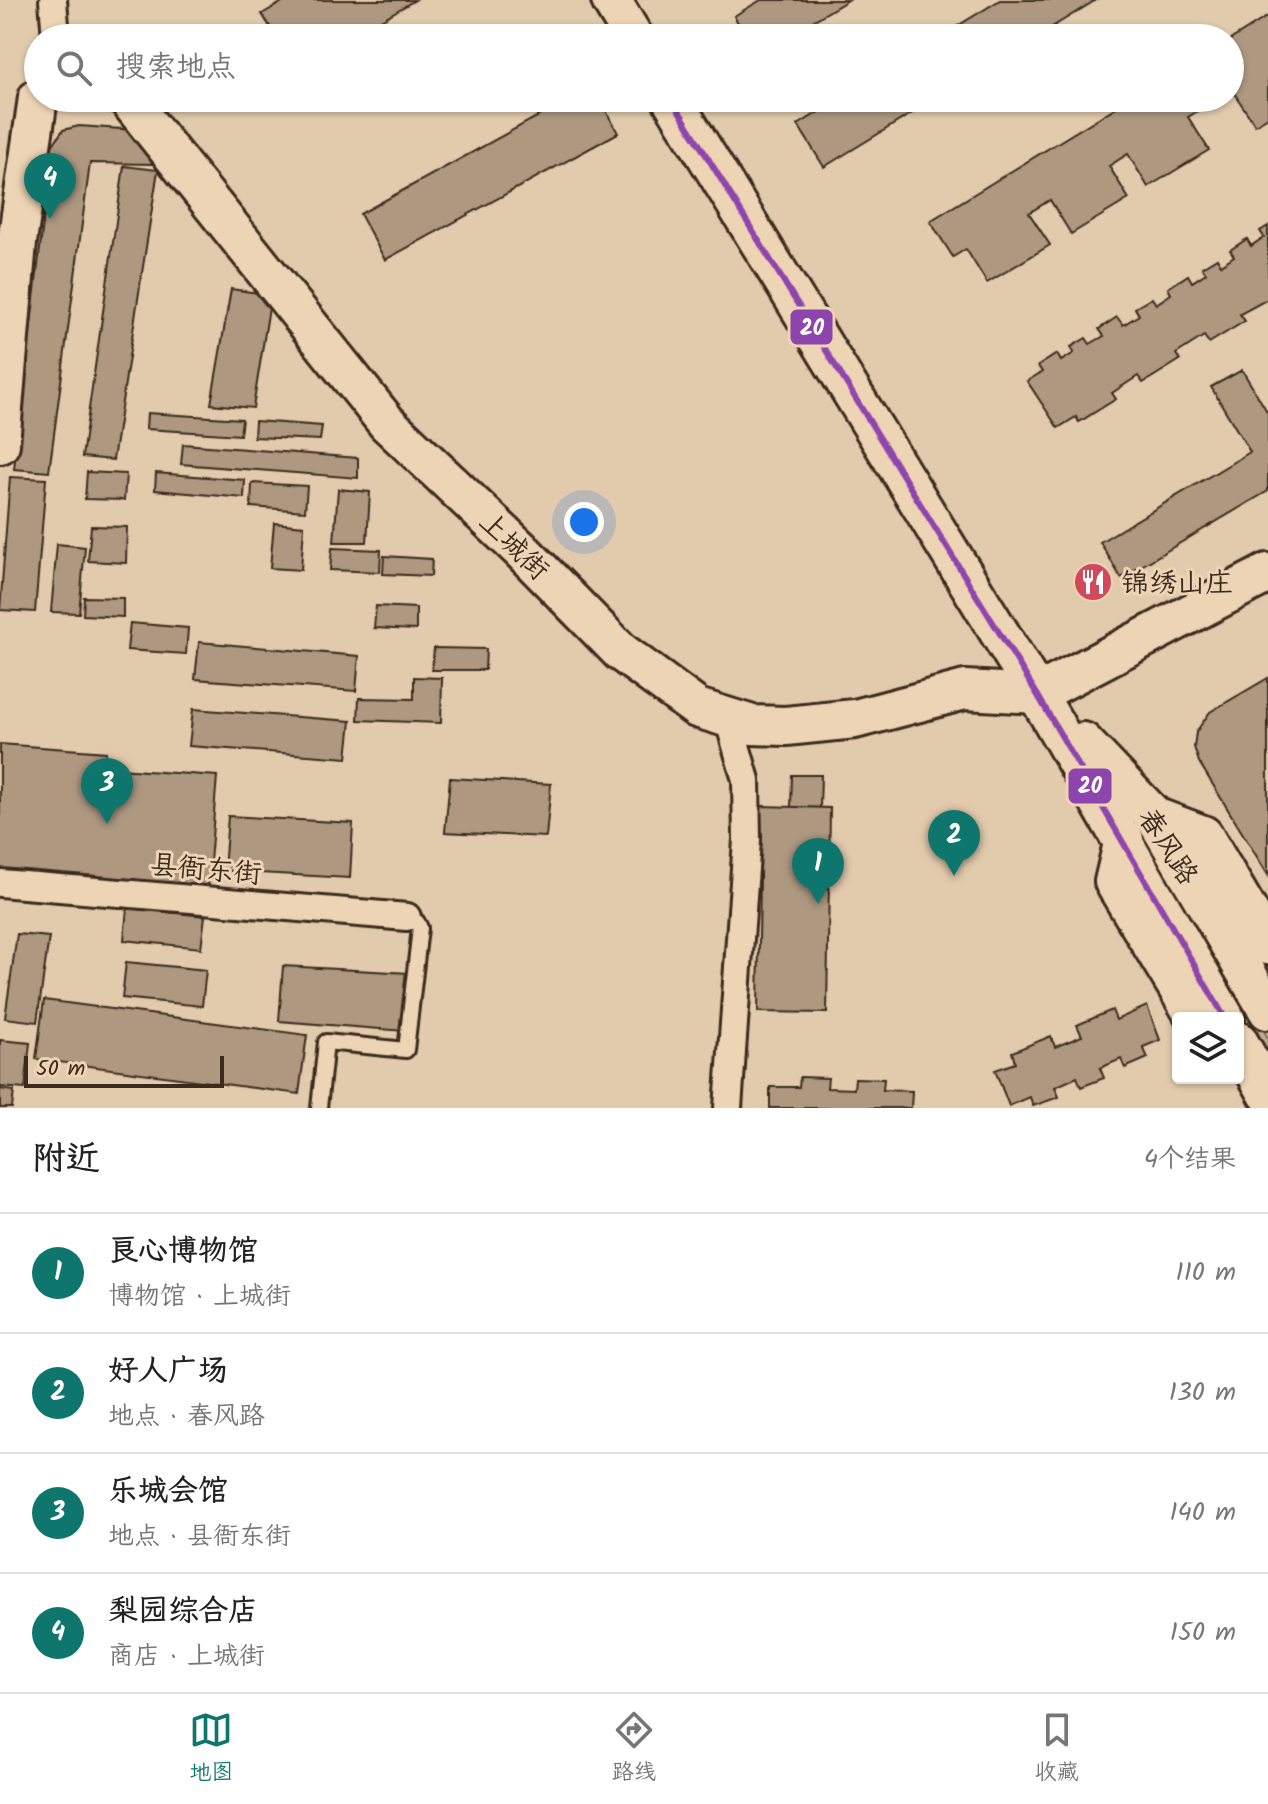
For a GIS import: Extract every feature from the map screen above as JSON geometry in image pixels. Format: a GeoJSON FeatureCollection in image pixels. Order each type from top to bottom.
{"type":"FeatureCollection","features":[{"type":"Feature","properties":{"kind":"main road"},"geometry":{"type":"LineString","coordinates":[[611,0],[626,24]]}},
{"type":"Feature","properties":{"kind":"main road"},"geometry":{"type":"LineString","coordinates":[[0,444],[9,240],[35,112]]}},
{"type":"Feature","properties":{"kind":"main road","name":"上城街"},"geometry":{"type":"LineString","coordinates":[[138,112],[387,423],[522,551],[621,652],[697,708],[752,725],[786,726],[855,719],[965,690],[1037,694]]}},
{"type":"Feature","properties":{"kind":"main road"},"geometry":{"type":"LineString","coordinates":[[680,112],[1037,694],[1268,573]]}},
{"type":"Feature","properties":{"kind":"main road","name":"春风路"},"geometry":{"type":"LineString","coordinates":[[1037,694],[1155,817],[1268,1010]]}},
{"type":"Feature","properties":{"kind":"main road","name":"春风路"},"geometry":{"type":"LineString","coordinates":[[1037,694],[1124,839],[1222,1012]]}},
{"type":"Feature","properties":{"kind":"main road"},"geometry":{"type":"LineString","coordinates":[[1155,817],[1203,835],[1268,945]]}},
{"type":"Feature","properties":{"kind":"main road"},"geometry":{"type":"LineString","coordinates":[[1124,839],[1114,882],[1192,1012]]}},
{"type":"Feature","properties":{"kind":"main road"},"geometry":{"type":"LineString","coordinates":[[1244,1052],[1268,1094]]}},
{"type":"Feature","properties":{"kind":"main road"},"geometry":{"type":"LineString","coordinates":[[1236,1084],[1250,1108]]}},
{"type":"Feature","properties":{"kind":"street"},"geometry":{"type":"LineString","coordinates":[[53,0],[55,24]]}},
{"type":"Feature","properties":{"kind":"street"},"geometry":{"type":"LineString","coordinates":[[728,718],[746,780],[747,840],[728,1108]]}},
{"type":"Feature","properties":{"kind":"street","name":"县衙东街"},"geometry":{"type":"LineString","coordinates":[[0,883],[407,917]]}},
{"type":"Feature","properties":{"kind":"lane"},"geometry":{"type":"LineString","coordinates":[[319,1108],[326,1042],[406,1050],[420,928],[417,922],[407,917]]}},
{"type":"Feature","properties":{"kind":"shaded area"},"geometry":{"type":"Polygon","coordinates":[[[1159,855],[1170,861],[1268,1038],[1268,1070],[1244,1026],[1244,1012],[1236,1012],[1153,860],[1159,855]]]}},
{"type":"Feature","properties":{"kind":"building"},"geometry":{"type":"Polygon","coordinates":[[[286,0],[415,0],[374,24],[268,24],[262,14],[286,0]]]}},
{"type":"Feature","properties":{"kind":"building"},"geometry":{"type":"Polygon","coordinates":[[[761,0],[848,0],[808,24],[739,24],[734,16],[761,0]]]}},
{"type":"Feature","properties":{"kind":"building"},"geometry":{"type":"Polygon","coordinates":[[[1000,0],[1096,0],[1057,24],[961,24],[1000,0]]]}},
{"type":"Feature","properties":{"kind":"building"},"geometry":{"type":"Polygon","coordinates":[[[1268,16],[1268,117],[1255,125],[1244,108],[1244,31],[1268,16]]]}},
{"type":"Feature","properties":{"kind":"building"},"geometry":{"type":"Polygon","coordinates":[[[546,112],[607,112],[618,133],[385,260],[360,214],[546,112]]]}},
{"type":"Feature","properties":{"kind":"building"},"geometry":{"type":"Polygon","coordinates":[[[819,112],[914,112],[824,167],[798,125],[819,112]]]}},
{"type":"Feature","properties":{"kind":"building"},"geometry":{"type":"Polygon","coordinates":[[[1108,112],[1196,112],[1188,117],[1209,150],[1148,187],[1128,154],[1109,166],[1129,199],[1071,234],[1050,200],[1029,213],[1050,245],[987,283],[966,249],[953,257],[930,221],[1108,112]]]}},
{"type":"Feature","properties":{"kind":"building"},"geometry":{"type":"Polygon","coordinates":[[[79,126],[150,131],[154,164],[90,163],[49,472],[14,469],[52,146],[63,130],[79,126]]]}},
{"type":"Feature","properties":{"kind":"building"},"geometry":{"type":"Polygon","coordinates":[[[124,166],[158,170],[113,460],[82,457],[124,166]]]}},
{"type":"Feature","properties":{"kind":"building"},"geometry":{"type":"Polygon","coordinates":[[[1268,226],[1268,299],[1240,314],[1245,321],[1209,343],[1204,336],[1176,354],[1180,360],[1143,383],[1138,376],[1112,393],[1116,399],[1079,422],[1076,417],[1058,428],[1027,381],[1042,372],[1038,366],[1057,354],[1061,361],[1074,353],[1071,347],[1086,338],[1090,344],[1104,336],[1099,329],[1117,317],[1123,325],[1139,315],[1135,308],[1152,298],[1156,304],[1171,294],[1168,288],[1188,275],[1192,282],[1206,273],[1202,267],[1217,258],[1221,265],[1234,256],[1230,250],[1247,239],[1251,246],[1264,237],[1260,231],[1268,226]]]}},
{"type":"Feature","properties":{"kind":"building"},"geometry":{"type":"Polygon","coordinates":[[[231,289],[271,295],[253,408],[211,404],[231,289]]]}},
{"type":"Feature","properties":{"kind":"building"},"geometry":{"type":"Polygon","coordinates":[[[1242,370],[1268,413],[1268,491],[1121,578],[1100,542],[1250,452],[1211,387],[1242,370]]]}},
{"type":"Feature","properties":{"kind":"building"},"geometry":{"type":"Polygon","coordinates":[[[147,413],[242,419],[240,435],[146,429],[147,413]]]}},
{"type":"Feature","properties":{"kind":"building"},"geometry":{"type":"Polygon","coordinates":[[[255,421],[322,426],[320,440],[254,437],[255,421]]]}},
{"type":"Feature","properties":{"kind":"building"},"geometry":{"type":"Polygon","coordinates":[[[183,444],[358,458],[358,478],[181,464],[183,444]]]}},
{"type":"Feature","properties":{"kind":"building"},"geometry":{"type":"Polygon","coordinates":[[[87,472],[126,474],[124,500],[85,499],[87,472]]]}},
{"type":"Feature","properties":{"kind":"building"},"geometry":{"type":"Polygon","coordinates":[[[156,473],[245,480],[244,498],[155,490],[156,473]]]}},
{"type":"Feature","properties":{"kind":"building"},"geometry":{"type":"Polygon","coordinates":[[[10,477],[46,479],[35,612],[0,610],[10,477]]]}},
{"type":"Feature","properties":{"kind":"building"},"geometry":{"type":"Polygon","coordinates":[[[252,483],[307,486],[305,511],[251,507],[252,483]]]}},
{"type":"Feature","properties":{"kind":"building"},"geometry":{"type":"Polygon","coordinates":[[[338,489],[370,492],[367,542],[334,542],[338,489]]]}},
{"type":"Feature","properties":{"kind":"building"},"geometry":{"type":"Polygon","coordinates":[[[274,523],[304,526],[301,570],[270,568],[274,523]]]}},
{"type":"Feature","properties":{"kind":"building"},"geometry":{"type":"Polygon","coordinates":[[[91,526],[127,527],[126,563],[88,561],[91,526]]]}},
{"type":"Feature","properties":{"kind":"building"},"geometry":{"type":"Polygon","coordinates":[[[57,544],[85,547],[79,613],[51,612],[57,544]]]}},
{"type":"Feature","properties":{"kind":"building"},"geometry":{"type":"Polygon","coordinates":[[[332,548],[381,550],[380,572],[330,570],[332,548]]]}},
{"type":"Feature","properties":{"kind":"building"},"geometry":{"type":"Polygon","coordinates":[[[384,556],[432,559],[431,576],[383,574],[384,556]]]}},
{"type":"Feature","properties":{"kind":"building"},"geometry":{"type":"Polygon","coordinates":[[[84,597],[123,598],[123,617],[83,615],[84,597]]]}},
{"type":"Feature","properties":{"kind":"building"},"geometry":{"type":"Polygon","coordinates":[[[376,606],[416,608],[416,630],[374,628],[376,606]]]}},
{"type":"Feature","properties":{"kind":"building"},"geometry":{"type":"Polygon","coordinates":[[[130,623],[188,628],[186,654],[127,650],[130,623]]]}},
{"type":"Feature","properties":{"kind":"building"},"geometry":{"type":"Polygon","coordinates":[[[199,642],[359,656],[356,691],[195,679],[199,642]]]}},
{"type":"Feature","properties":{"kind":"building"},"geometry":{"type":"Polygon","coordinates":[[[434,648],[486,649],[485,670],[432,670],[434,648]]]}},
{"type":"Feature","properties":{"kind":"building"},"geometry":{"type":"Polygon","coordinates":[[[414,677],[442,678],[441,723],[358,720],[359,698],[414,699],[414,677]]]}},
{"type":"Feature","properties":{"kind":"building"},"geometry":{"type":"Polygon","coordinates":[[[1268,678],[1268,875],[1199,762],[1194,747],[1196,732],[1210,712],[1268,678]]]}},
{"type":"Feature","properties":{"kind":"building"},"geometry":{"type":"Polygon","coordinates":[[[193,709],[351,721],[347,758],[189,746],[193,709]]]}},
{"type":"Feature","properties":{"kind":"building"},"geometry":{"type":"Polygon","coordinates":[[[0,744],[106,752],[104,768],[217,776],[208,887],[0,871],[0,744]]]}},
{"type":"Feature","properties":{"kind":"building"},"geometry":{"type":"Polygon","coordinates":[[[792,775],[821,775],[820,808],[791,807],[792,775]]]}},
{"type":"Feature","properties":{"kind":"building"},"geometry":{"type":"Polygon","coordinates":[[[450,778],[551,784],[546,837],[445,832],[450,778]]]}},
{"type":"Feature","properties":{"kind":"building"},"geometry":{"type":"Polygon","coordinates":[[[761,806],[830,808],[827,1013],[758,1012],[761,806]]]}},
{"type":"Feature","properties":{"kind":"building"},"geometry":{"type":"Polygon","coordinates":[[[228,816],[353,823],[350,878],[224,871],[228,816]]]}},
{"type":"Feature","properties":{"kind":"building"},"geometry":{"type":"Polygon","coordinates":[[[127,908],[205,916],[201,948],[124,940],[127,908]]]}},
{"type":"Feature","properties":{"kind":"building"},"geometry":{"type":"Polygon","coordinates":[[[17,934],[49,937],[37,1022],[5,1018],[17,934]]]}},
{"type":"Feature","properties":{"kind":"building"},"geometry":{"type":"Polygon","coordinates":[[[126,962],[206,970],[202,1006],[122,998],[126,962]]]}},
{"type":"Feature","properties":{"kind":"building"},"geometry":{"type":"Polygon","coordinates":[[[283,966],[409,973],[405,1031],[279,1021],[283,966]]]}},
{"type":"Feature","properties":{"kind":"building"},"geometry":{"type":"Polygon","coordinates":[[[44,1000],[307,1035],[299,1094],[36,1059],[44,1000]]]}},
{"type":"Feature","properties":{"kind":"building"},"geometry":{"type":"Polygon","coordinates":[[[1147,1006],[1160,1040],[1143,1047],[1148,1058],[1125,1068],[1121,1059],[1100,1068],[1104,1078],[1081,1087],[1077,1077],[1055,1087],[1059,1097],[1033,1106],[1030,1097],[1009,1106],[995,1070],[1015,1063],[1012,1052],[1051,1036],[1055,1047],[1082,1036],[1077,1025],[1112,1010],[1116,1020],[1147,1006]]]}},
{"type":"Feature","properties":{"kind":"building"},"geometry":{"type":"Polygon","coordinates":[[[0,1040],[30,1043],[25,1089],[0,1087],[0,1040]]]}},
{"type":"Feature","properties":{"kind":"building"},"geometry":{"type":"Polygon","coordinates":[[[800,1077],[828,1078],[827,1088],[854,1089],[855,1078],[884,1079],[883,1090],[912,1091],[911,1108],[770,1108],[770,1087],[799,1087],[800,1077]]]}},
{"type":"Feature","properties":{"kind":"building"},"geometry":{"type":"Polygon","coordinates":[[[0,1089],[14,1091],[12,1108],[0,1108],[0,1089]]]}},
{"type":"Feature","properties":{"kind":"transit line","name":"20"},"geometry":{"type":"LineString","coordinates":[[680,112],[1037,694],[1222,1012]]}},
{"type":"Feature","properties":{"kind":"place","name":"梨园综合店"},"geometry":{"type":"Point","coordinates":[50,219]}},
{"type":"Feature","properties":{"kind":"place","name":"锦绣山庄"},"geometry":{"type":"Point","coordinates":[1093,582]}},
{"type":"Feature","properties":{"kind":"place","name":"乐城会馆"},"geometry":{"type":"Point","coordinates":[107,824]}},
{"type":"Feature","properties":{"kind":"place","name":"好人广场"},"geometry":{"type":"Point","coordinates":[954,876]}},
{"type":"Feature","properties":{"kind":"place","name":"良心博物馆"},"geometry":{"type":"Point","coordinates":[818,904]}}]}
